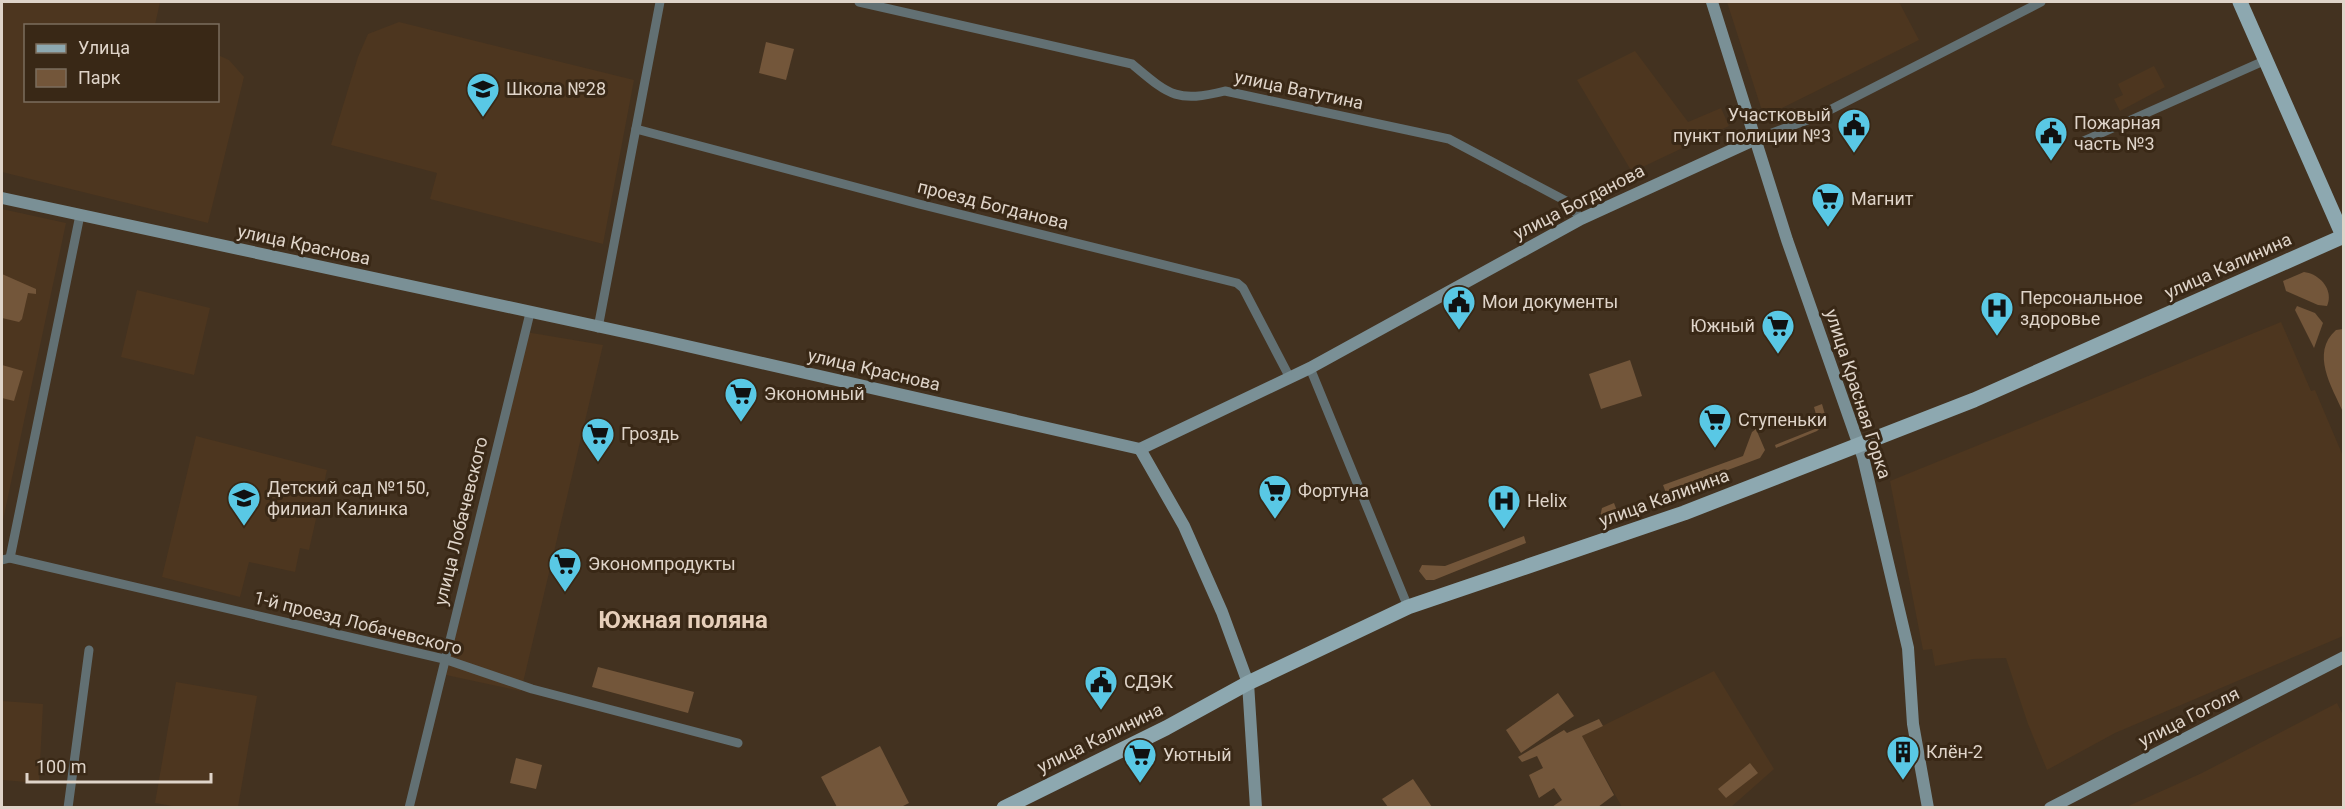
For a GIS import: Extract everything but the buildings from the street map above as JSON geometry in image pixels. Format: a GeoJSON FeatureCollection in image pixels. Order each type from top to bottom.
{"type":"FeatureCollection","features":[{"type":"Feature","properties":{"kind":"main road"},"geometry":{"type":"LineString","coordinates":[[2240,2],[2343,237]]}},
{"type":"Feature","properties":{"kind":"main road","name":"улица Калинина"},"geometry":{"type":"LineString","coordinates":[[1004,807],[1166,728],[1248,683],[1408,608],[1617,537],[1974,400],[2343,237]]}},
{"type":"Feature","properties":{"kind":"street"},"geometry":{"type":"LineString","coordinates":[[598,328],[660,2]]}},
{"type":"Feature","properties":{"kind":"street","name":"улица Ватутина"},"geometry":{"type":"LineString","coordinates":[[859,2],[1132,64],[1166,93],[1196,98],[1225,91],[1449,139],[1566,201],[1581,219]]}},
{"type":"Feature","properties":{"kind":"street","name":"улица Красная Горка"},"geometry":{"type":"LineString","coordinates":[[1712,2],[1787,240],[1859,445],[1908,648],[1913,724],[1928,807]]}},
{"type":"Feature","properties":{"kind":"street","name":"улица Богданова"},"geometry":{"type":"LineString","coordinates":[[1140,449],[1310,368],[1581,219],[1756,138],[1828,111],[2041,2]]}},
{"type":"Feature","properties":{"kind":"street"},"geometry":{"type":"LineString","coordinates":[[2079,143],[2265,60]]}},
{"type":"Feature","properties":{"kind":"street","name":"проезд Богданова"},"geometry":{"type":"LineString","coordinates":[[636,129],[919,204],[1237,283],[1243,288],[1290,378]]}},
{"type":"Feature","properties":{"kind":"street","name":"улица Краснова"},"geometry":{"type":"LineString","coordinates":[[2,198],[799,371],[1140,449]]}},
{"type":"Feature","properties":{"kind":"street"},"geometry":{"type":"LineString","coordinates":[[6,559],[80,214]]}},
{"type":"Feature","properties":{"kind":"street","name":"улица Лобачевского"},"geometry":{"type":"LineString","coordinates":[[409,807],[530,313]]}},
{"type":"Feature","properties":{"kind":"street"},"geometry":{"type":"LineString","coordinates":[[1310,368],[1408,608]]}},
{"type":"Feature","properties":{"kind":"street"},"geometry":{"type":"LineString","coordinates":[[1140,449],[1184,526],[1222,612],[1248,683],[1256,807]]}},
{"type":"Feature","properties":{"kind":"street","name":"1-й проезд Лобачевского"},"geometry":{"type":"LineString","coordinates":[[6,559],[444,659],[532,689],[738,743]]}},
{"type":"Feature","properties":{"kind":"street"},"geometry":{"type":"LineString","coordinates":[[68,807],[88,650]]}},
{"type":"Feature","properties":{"kind":"street","name":"улица Гоголя"},"geometry":{"type":"LineString","coordinates":[[2049,807],[2343,657]]}},
{"type":"Feature","properties":{"kind":"shaded area"},"geometry":{"type":"Polygon","coordinates":[[[2,2],[160,2],[155,24],[24,24],[24,102],[219,102],[219,55],[229,60],[244,77],[208,223],[2,172],[2,2]]]}},
{"type":"Feature","properties":{"kind":"shaded area"},"geometry":{"type":"Polygon","coordinates":[[[1727,2],[1899,2],[1919,40],[1764,117],[1727,2]]]}},
{"type":"Feature","properties":{"kind":"shaded area","name":"Школа №28"},"geometry":{"type":"Polygon","coordinates":[[[399,22],[634,80],[603,244],[430,199],[437,173],[331,145],[358,57],[368,34],[399,22]]]}},
{"type":"Feature","properties":{"kind":"shaded area"},"geometry":{"type":"Polygon","coordinates":[[[1635,51],[1688,122],[1721,108],[1729,126],[1632,172],[1577,80],[1635,51]]]}},
{"type":"Feature","properties":{"kind":"shaded area"},"geometry":{"type":"Polygon","coordinates":[[[2154,66],[2165,87],[2120,111],[2114,99],[2123,95],[2118,84],[2154,66]]]}},
{"type":"Feature","properties":{"kind":"shaded area"},"geometry":{"type":"Polygon","coordinates":[[[2,209],[66,223],[2,525],[2,209]]]}},
{"type":"Feature","properties":{"kind":"shaded area"},"geometry":{"type":"Polygon","coordinates":[[[137,290],[210,308],[194,375],[121,357],[137,290]]]}},
{"type":"Feature","properties":{"kind":"shaded area"},"geometry":{"type":"Polygon","coordinates":[[[2281,322],[2311,391],[2315,390],[2343,456],[2343,636],[2115,733],[2047,770],[2028,724],[2006,658],[1973,659],[1935,666],[1932,649],[1923,650],[1890,481],[2281,322]]]}},
{"type":"Feature","properties":{"kind":"shaded area"},"geometry":{"type":"Polygon","coordinates":[[[526,332],[603,345],[521,691],[446,675],[526,332]]]}},
{"type":"Feature","properties":{"kind":"shaded area","name":"Детский сад №150, филиал Калинка"},"geometry":{"type":"Polygon","coordinates":[[[196,436],[327,470],[309,550],[300,548],[295,572],[249,562],[240,597],[162,577],[196,436]]]}},
{"type":"Feature","properties":{"kind":"shaded area"},"geometry":{"type":"Polygon","coordinates":[[[1714,671],[1774,769],[1731,807],[1622,807],[1582,736],[1714,671]]]}},
{"type":"Feature","properties":{"kind":"shaded area"},"geometry":{"type":"Polygon","coordinates":[[[176,682],[257,696],[238,807],[178,807],[155,803],[176,682]]]}},
{"type":"Feature","properties":{"kind":"shaded area"},"geometry":{"type":"Polygon","coordinates":[[[2,701],[43,704],[39,783],[2,780],[2,701]]]}},
{"type":"Feature","properties":{"kind":"shaded area"},"geometry":{"type":"Polygon","coordinates":[[[2337,703],[2343,715],[2343,807],[2126,807],[2202,773],[2337,703]]]}},
{"type":"Feature","properties":{"kind":"green space"},"geometry":{"type":"Polygon","coordinates":[[[766,42],[794,49],[786,80],[759,73],[766,42]]]}},
{"type":"Feature","properties":{"kind":"green space"},"geometry":{"type":"Polygon","coordinates":[[[2304,272],[2320,279],[2324,284],[2329,294],[2327,306],[2318,305],[2286,291],[2283,281],[2304,272]]]}},
{"type":"Feature","properties":{"kind":"green space"},"geometry":{"type":"Polygon","coordinates":[[[2,274],[36,289],[36,294],[28,293],[22,319],[19,322],[2,318],[2,274]]]}},
{"type":"Feature","properties":{"kind":"green space"},"geometry":{"type":"Polygon","coordinates":[[[2297,306],[2315,313],[2323,323],[2314,348],[2295,310],[2297,306]]]}},
{"type":"Feature","properties":{"kind":"green space"},"geometry":{"type":"Polygon","coordinates":[[[2344,329],[2343,412],[2329,381],[2324,359],[2328,339],[2336,330],[2344,329]]]}},
{"type":"Feature","properties":{"kind":"green space"},"geometry":{"type":"Polygon","coordinates":[[[1630,360],[1642,396],[1601,409],[1589,374],[1630,360]]]}},
{"type":"Feature","properties":{"kind":"green space"},"geometry":{"type":"Polygon","coordinates":[[[2,365],[23,371],[14,401],[2,398],[2,365]]]}},
{"type":"Feature","properties":{"kind":"green space"},"geometry":{"type":"Polygon","coordinates":[[[1822,404],[1826,418],[1817,431],[1776,448],[1775,445],[1815,429],[1818,422],[1814,407],[1822,404]]]}},
{"type":"Feature","properties":{"kind":"green space"},"geometry":{"type":"Polygon","coordinates":[[[1756,429],[1765,450],[1760,458],[1666,493],[1663,485],[1743,456],[1752,432],[1756,429]]]}},
{"type":"Feature","properties":{"kind":"green space"},"geometry":{"type":"Polygon","coordinates":[[[1614,503],[1617,511],[1600,517],[1602,508],[1614,503]]]}},
{"type":"Feature","properties":{"kind":"green space"},"geometry":{"type":"Polygon","coordinates":[[[1524,536],[1526,543],[1434,580],[1426,580],[1419,571],[1422,565],[1445,566],[1524,536]]]}},
{"type":"Feature","properties":{"kind":"green space"},"geometry":{"type":"Polygon","coordinates":[[[598,667],[694,692],[688,713],[592,687],[598,667]]]}},
{"type":"Feature","properties":{"kind":"green space"},"geometry":{"type":"Polygon","coordinates":[[[1558,693],[1574,716],[1521,753],[1506,730],[1558,693]]]}},
{"type":"Feature","properties":{"kind":"green space"},"geometry":{"type":"Polygon","coordinates":[[[1599,719],[1603,726],[1582,736],[1614,795],[1598,807],[1552,807],[1562,800],[1554,788],[1539,798],[1529,775],[1543,768],[1537,756],[1522,762],[1518,757],[1564,730],[1567,733],[1599,719]]]}},
{"type":"Feature","properties":{"kind":"green space"},"geometry":{"type":"Polygon","coordinates":[[[880,746],[909,803],[901,807],[837,807],[821,777],[880,746]]]}},
{"type":"Feature","properties":{"kind":"green space"},"geometry":{"type":"Polygon","coordinates":[[[516,758],[542,765],[536,789],[510,783],[516,758]]]}},
{"type":"Feature","properties":{"kind":"green space"},"geometry":{"type":"Polygon","coordinates":[[[1750,763],[1758,773],[1726,798],[1718,789],[1750,763]]]}},
{"type":"Feature","properties":{"kind":"green space"},"geometry":{"type":"Polygon","coordinates":[[[1413,779],[1432,807],[1388,807],[1382,799],[1413,779]]]}},
{"type":"Feature","properties":{"kind":"place","name":"Школа №28"},"geometry":{"type":"Point","coordinates":[483,118]}},
{"type":"Feature","properties":{"kind":"place","name":"Участковый пункт полиции №3"},"geometry":{"type":"Point","coordinates":[1854,154]}},
{"type":"Feature","properties":{"kind":"place","name":"Пожарная часть №3"},"geometry":{"type":"Point","coordinates":[2051,162]}},
{"type":"Feature","properties":{"kind":"place","name":"Магнит"},"geometry":{"type":"Point","coordinates":[1828,228]}},
{"type":"Feature","properties":{"kind":"place","name":"Мои документы"},"geometry":{"type":"Point","coordinates":[1459,331]}},
{"type":"Feature","properties":{"kind":"place","name":"Персональное здоровье"},"geometry":{"type":"Point","coordinates":[1997,337]}},
{"type":"Feature","properties":{"kind":"place","name":"Южный"},"geometry":{"type":"Point","coordinates":[1778,355]}},
{"type":"Feature","properties":{"kind":"place","name":"Экономный"},"geometry":{"type":"Point","coordinates":[741,423]}},
{"type":"Feature","properties":{"kind":"place","name":"Ступеньки"},"geometry":{"type":"Point","coordinates":[1715,449]}},
{"type":"Feature","properties":{"kind":"place","name":"Гроздь"},"geometry":{"type":"Point","coordinates":[598,463]}},
{"type":"Feature","properties":{"kind":"place","name":"Фортуна"},"geometry":{"type":"Point","coordinates":[1275,520]}},
{"type":"Feature","properties":{"kind":"place","name":"Детский сад №150, филиал Калинка"},"geometry":{"type":"Point","coordinates":[244,527]}},
{"type":"Feature","properties":{"kind":"place","name":"Helix"},"geometry":{"type":"Point","coordinates":[1504,530]}},
{"type":"Feature","properties":{"kind":"place","name":"Экономпродукты"},"geometry":{"type":"Point","coordinates":[565,593]}},
{"type":"Feature","properties":{"kind":"place","name":"СДЭК"},"geometry":{"type":"Point","coordinates":[1101,711]}},
{"type":"Feature","properties":{"kind":"place","name":"Клён-2"},"geometry":{"type":"Point","coordinates":[1903,781]}},
{"type":"Feature","properties":{"kind":"place","name":"Уютный"},"geometry":{"type":"Point","coordinates":[1140,784]}},
{"type":"Feature","properties":{"kind":"district","name":"Южная поляна"},"geometry":{"type":"Point","coordinates":[683,620]}}]}
